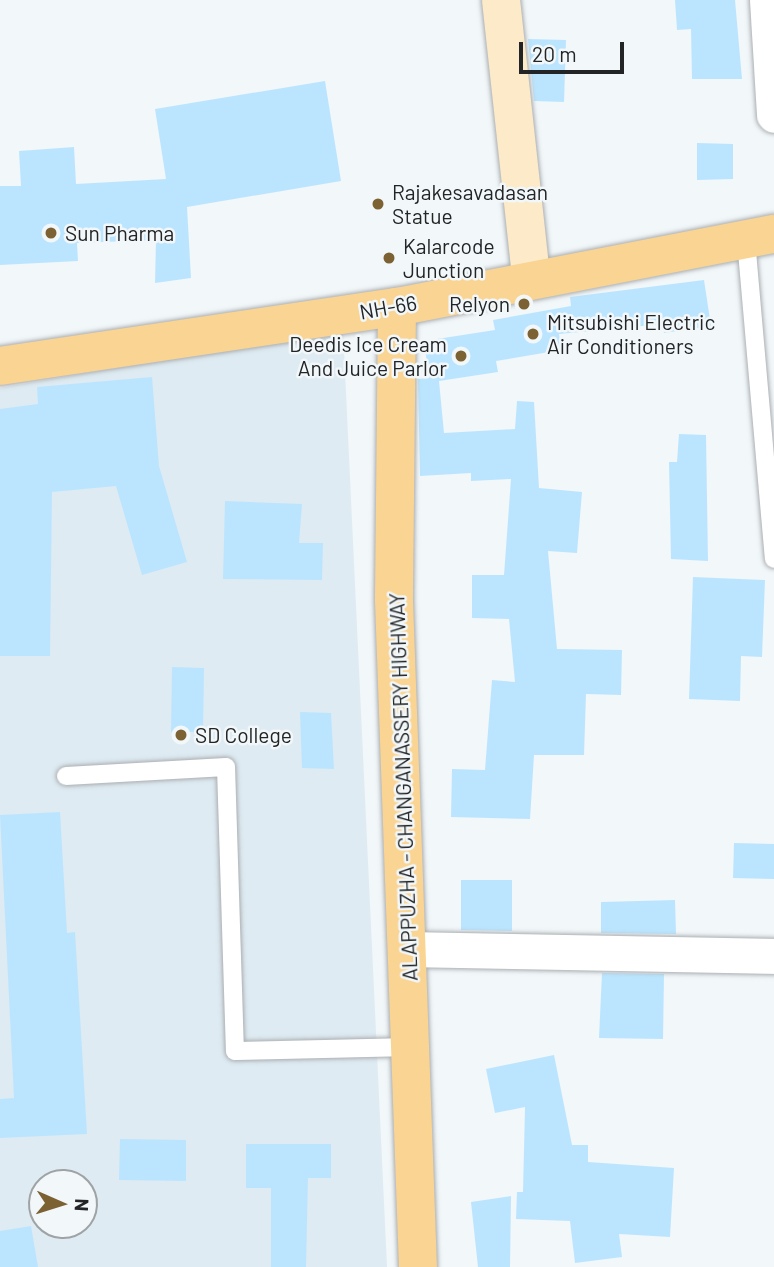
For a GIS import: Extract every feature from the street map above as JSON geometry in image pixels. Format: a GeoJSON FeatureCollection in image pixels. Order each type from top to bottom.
{"type":"FeatureCollection","features":[{"type":"Feature","properties":{"kind":"main road","name":"NH-66"},"geometry":{"type":"LineString","coordinates":[[0,366],[397,307],[531,278],[760,237]]}},
{"type":"Feature","properties":{"kind":"main road","name":"ALAPPUZHA - CHANGANASSERY HIGHWAY"},"geometry":{"type":"LineString","coordinates":[[397,307],[394,601],[410,949],[418,1267]]}},
{"type":"Feature","properties":{"kind":"street"},"geometry":{"type":"LineString","coordinates":[[501,0],[531,278]]}},
{"type":"Feature","properties":{"kind":"street"},"geometry":{"type":"LineString","coordinates":[[767,0],[774,115]]}},
{"type":"Feature","properties":{"kind":"street"},"geometry":{"type":"LineString","coordinates":[[410,949],[774,956]]}},
{"type":"Feature","properties":{"kind":"lane"},"geometry":{"type":"LineString","coordinates":[[760,237],[774,559]]}},
{"type":"Feature","properties":{"kind":"lane"},"geometry":{"type":"LineString","coordinates":[[66,776],[226,767],[235,1051],[413,1047]]}},
{"type":"Feature","properties":{"kind":"shaded area","name":"SD College"},"geometry":{"type":"Polygon","coordinates":[[[343,329],[387,1267],[0,1267],[0,388],[343,329]]]}},
{"type":"Feature","properties":{"kind":"building"},"geometry":{"type":"Polygon","coordinates":[[[675,0],[735,0],[742,79],[692,79],[691,29],[677,30],[675,0]]]}},
{"type":"Feature","properties":{"kind":"building"},"geometry":{"type":"Polygon","coordinates":[[[528,39],[566,40],[564,102],[534,101],[528,39]]]}},
{"type":"Feature","properties":{"kind":"building"},"geometry":{"type":"Polygon","coordinates":[[[325,81],[341,181],[187,207],[191,278],[155,283],[156,240],[77,243],[78,261],[0,265],[0,186],[21,186],[19,151],[74,147],[76,184],[166,179],[155,109],[325,81]]]}},
{"type":"Feature","properties":{"kind":"building"},"geometry":{"type":"Polygon","coordinates":[[[697,143],[733,144],[733,179],[697,180],[697,143]]]}},
{"type":"Feature","properties":{"kind":"building"},"geometry":{"type":"Polygon","coordinates":[[[704,280],[711,326],[664,333],[663,324],[559,334],[561,350],[496,361],[498,372],[439,381],[444,433],[515,429],[517,401],[534,402],[539,488],[582,492],[577,553],[548,551],[557,649],[622,650],[621,695],[586,694],[584,755],[534,755],[530,819],[451,817],[452,769],[485,770],[492,680],[515,682],[509,619],[472,618],[472,575],[504,575],[511,479],[471,481],[471,473],[420,476],[418,379],[429,378],[424,341],[495,330],[493,320],[571,306],[570,297],[704,280]]]}},
{"type":"Feature","properties":{"kind":"building"},"geometry":{"type":"Polygon","coordinates":[[[152,377],[159,466],[187,562],[142,575],[116,486],[52,492],[50,656],[0,656],[0,409],[38,404],[37,387],[152,377]]]}},
{"type":"Feature","properties":{"kind":"building"},"geometry":{"type":"Polygon","coordinates":[[[679,434],[706,435],[708,561],[671,559],[669,462],[677,462],[679,434]]]}},
{"type":"Feature","properties":{"kind":"building"},"geometry":{"type":"Polygon","coordinates":[[[225,501],[302,504],[299,543],[323,543],[322,580],[223,579],[225,501]]]}},
{"type":"Feature","properties":{"kind":"building"},"geometry":{"type":"Polygon","coordinates":[[[693,577],[765,580],[762,657],[741,656],[740,701],[689,699],[693,577]]]}},
{"type":"Feature","properties":{"kind":"building"},"geometry":{"type":"Polygon","coordinates":[[[172,667],[204,668],[203,732],[171,732],[172,667]]]}},
{"type":"Feature","properties":{"kind":"building"},"geometry":{"type":"Polygon","coordinates":[[[300,712],[331,713],[334,769],[302,768],[300,712]]]}},
{"type":"Feature","properties":{"kind":"building"},"geometry":{"type":"Polygon","coordinates":[[[60,812],[67,933],[75,932],[87,1134],[0,1138],[0,1099],[14,1098],[0,815],[60,812]]]}},
{"type":"Feature","properties":{"kind":"building"},"geometry":{"type":"Polygon","coordinates":[[[734,843],[774,844],[774,879],[733,878],[734,843]]]}},
{"type":"Feature","properties":{"kind":"building"},"geometry":{"type":"Polygon","coordinates":[[[461,880],[512,880],[512,931],[461,930],[461,880]]]}},
{"type":"Feature","properties":{"kind":"building"},"geometry":{"type":"Polygon","coordinates":[[[675,900],[676,934],[601,933],[601,902],[675,900]]]}},
{"type":"Feature","properties":{"kind":"building"},"geometry":{"type":"Polygon","coordinates":[[[602,973],[664,974],[663,1039],[599,1038],[602,973]]]}},
{"type":"Feature","properties":{"kind":"building"},"geometry":{"type":"Polygon","coordinates":[[[554,1055],[572,1145],[588,1145],[588,1162],[674,1168],[670,1237],[619,1234],[622,1257],[575,1263],[570,1221],[516,1219],[517,1192],[523,1192],[525,1107],[495,1113],[486,1069],[554,1055]]]}},
{"type":"Feature","properties":{"kind":"building"},"geometry":{"type":"Polygon","coordinates":[[[120,1139],[186,1140],[186,1181],[119,1180],[120,1139]]]}},
{"type":"Feature","properties":{"kind":"building"},"geometry":{"type":"Polygon","coordinates":[[[246,1144],[331,1144],[331,1178],[308,1178],[306,1267],[271,1267],[271,1188],[246,1188],[246,1144]]]}},
{"type":"Feature","properties":{"kind":"building"},"geometry":{"type":"Polygon","coordinates":[[[511,1196],[510,1267],[478,1267],[471,1202],[511,1196]]]}},
{"type":"Feature","properties":{"kind":"building"},"geometry":{"type":"Polygon","coordinates":[[[28,1226],[28,1239],[33,1239],[38,1267],[0,1267],[0,1231],[28,1226]]]}},
{"type":"Feature","properties":{"kind":"place","name":"Rajakesavadasan Statue"},"geometry":{"type":"Point","coordinates":[378,204]}},
{"type":"Feature","properties":{"kind":"place","name":"Sun Pharma"},"geometry":{"type":"Point","coordinates":[51,233]}},
{"type":"Feature","properties":{"kind":"place","name":"Kalarcode Junction"},"geometry":{"type":"Point","coordinates":[389,258]}},
{"type":"Feature","properties":{"kind":"place","name":"Relyon"},"geometry":{"type":"Point","coordinates":[524,304]}},
{"type":"Feature","properties":{"kind":"place","name":"Mitsubishi Electric Air Conditioners"},"geometry":{"type":"Point","coordinates":[533,334]}},
{"type":"Feature","properties":{"kind":"place","name":"Deedis Ice Cream And Juice Parlor"},"geometry":{"type":"Point","coordinates":[461,356]}},
{"type":"Feature","properties":{"kind":"place","name":"SD College"},"geometry":{"type":"Point","coordinates":[181,735]}}]}
